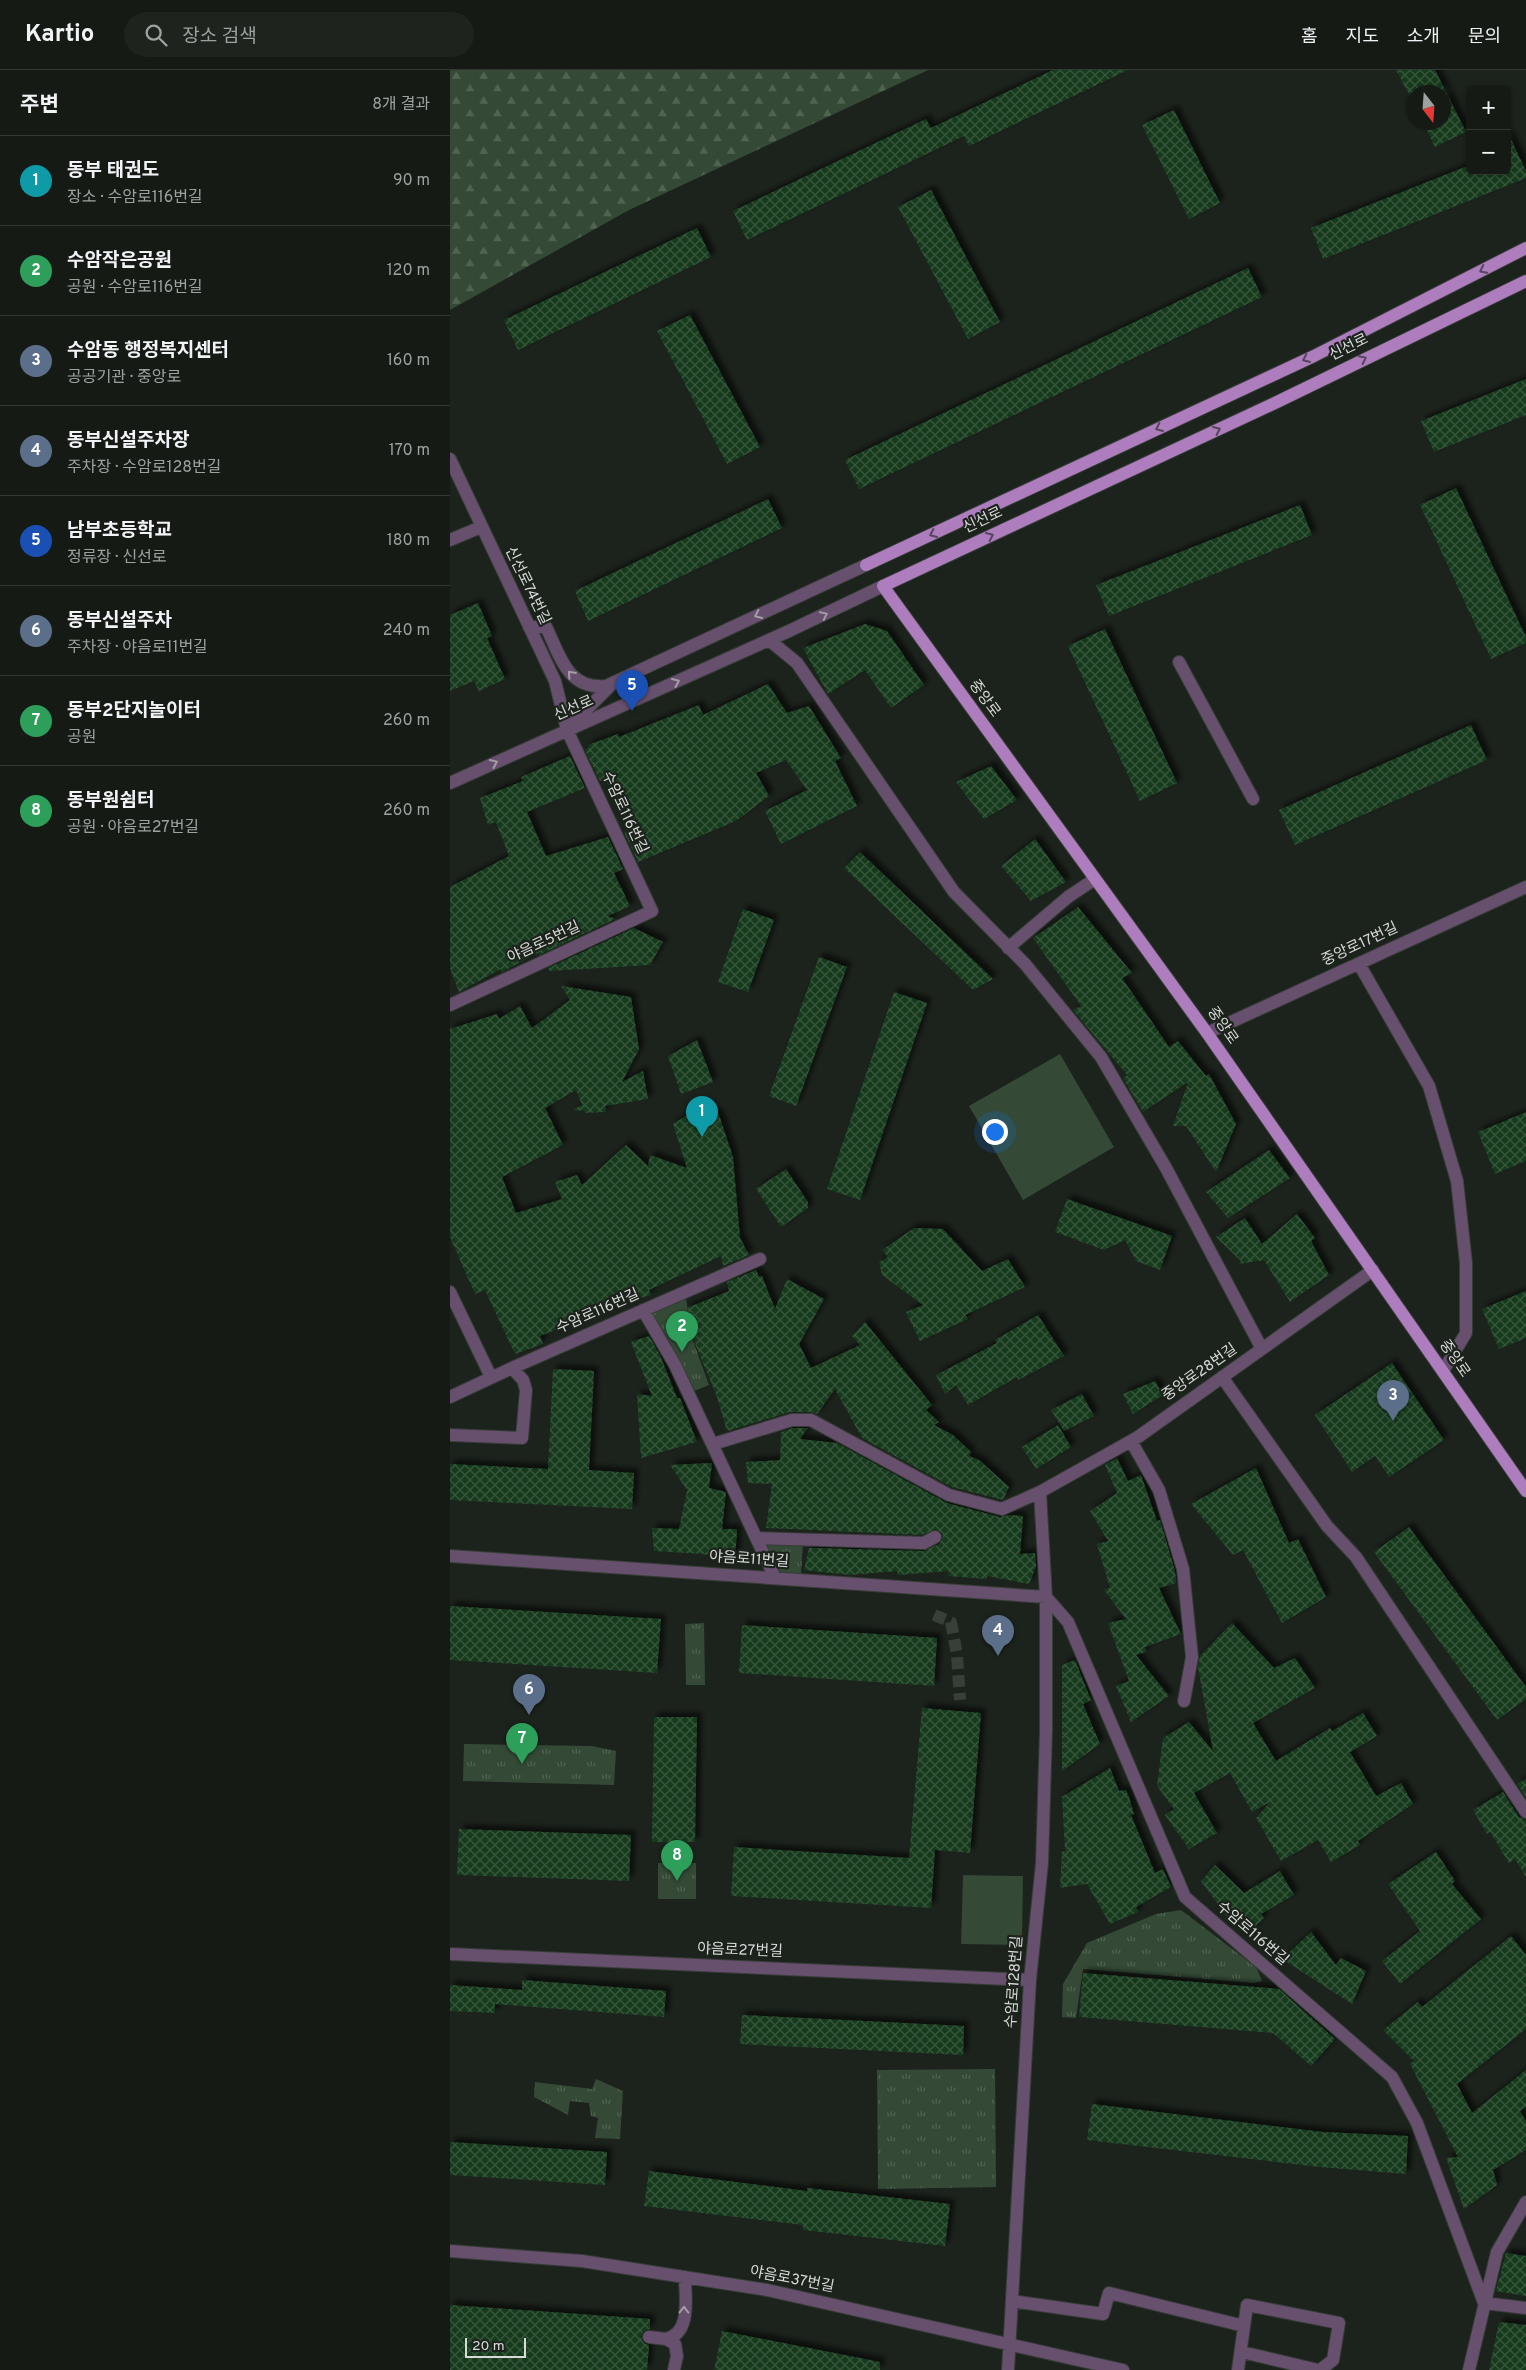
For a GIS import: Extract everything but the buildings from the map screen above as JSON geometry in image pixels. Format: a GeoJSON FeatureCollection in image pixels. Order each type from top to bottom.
{"type":"FeatureCollection","features":[{"type":"Feature","properties":{"kind":"main road","name":"신선로"},"geometry":{"type":"LineString","coordinates":[[866,565],[1314,356],[1526,248]]}},
{"type":"Feature","properties":{"kind":"main road","name":"신선로"},"geometry":{"type":"LineString","coordinates":[[883,586],[1268,406],[1526,281]]}},
{"type":"Feature","properties":{"kind":"main road","name":"중앙로"},"geometry":{"type":"LineString","coordinates":[[883,586],[1207,1033],[1526,1491]]}},
{"type":"Feature","properties":{"kind":"street","name":"신선로74번길"},"geometry":{"type":"LineString","coordinates":[[450,459],[555,682],[567,730]]}},
{"type":"Feature","properties":{"kind":"street"},"geometry":{"type":"LineString","coordinates":[[450,540],[481,527]]}},
{"type":"Feature","properties":{"kind":"street","name":"신선로"},"geometry":{"type":"LineString","coordinates":[[529,627],[546,627],[566,670],[579,683],[593,687],[606,686],[866,565]]}},
{"type":"Feature","properties":{"kind":"street","name":"신선로"},"geometry":{"type":"LineString","coordinates":[[450,783],[770,640],[883,586]]}},
{"type":"Feature","properties":{"kind":"street"},"geometry":{"type":"LineString","coordinates":[[770,640],[797,663],[954,892],[1025,964],[1101,1057],[1166,1168],[1262,1349]]}},
{"type":"Feature","properties":{"kind":"street"},"geometry":{"type":"LineString","coordinates":[[1179,662],[1253,799]]}},
{"type":"Feature","properties":{"kind":"street"},"geometry":{"type":"LineString","coordinates":[[567,730],[614,682]]}},
{"type":"Feature","properties":{"kind":"street","name":"수암로116번길"},"geometry":{"type":"LineString","coordinates":[[567,730],[652,911]]}},
{"type":"Feature","properties":{"kind":"street"},"geometry":{"type":"LineString","coordinates":[[1008,948],[1068,897],[1095,879]]}},
{"type":"Feature","properties":{"kind":"street","name":"중앙로17번길"},"geometry":{"type":"LineString","coordinates":[[1207,1033],[1526,887]]}},
{"type":"Feature","properties":{"kind":"street","name":"야음로5번길"},"geometry":{"type":"LineString","coordinates":[[450,1005],[652,911]]}},
{"type":"Feature","properties":{"kind":"street"},"geometry":{"type":"LineString","coordinates":[[1359,964],[1429,1086],[1457,1181],[1466,1264],[1466,1333],[1443,1371]]}},
{"type":"Feature","properties":{"kind":"street","name":"수암로116번길"},"geometry":{"type":"LineString","coordinates":[[450,1397],[491,1377],[760,1259]]}},
{"type":"Feature","properties":{"kind":"street","name":"중앙로28번길"},"geometry":{"type":"LineString","coordinates":[[713,1444],[792,1420],[811,1420],[949,1495],[1002,1509],[1040,1492],[1131,1441],[1373,1270]]}},
{"type":"Feature","properties":{"kind":"street"},"geometry":{"type":"LineString","coordinates":[[450,1292],[491,1377]]}},
{"type":"Feature","properties":{"kind":"street"},"geometry":{"type":"LineString","coordinates":[[643,1310],[675,1365],[775,1578]]}},
{"type":"Feature","properties":{"kind":"street"},"geometry":{"type":"LineString","coordinates":[[450,1435],[522,1438],[526,1390],[523,1380],[512,1368]]}},
{"type":"Feature","properties":{"kind":"street"},"geometry":{"type":"LineString","coordinates":[[1222,1378],[1327,1526],[1356,1557],[1526,1812]]}},
{"type":"Feature","properties":{"kind":"street"},"geometry":{"type":"LineString","coordinates":[[1131,1441],[1159,1490],[1182,1568],[1192,1657],[1184,1701]]}},
{"type":"Feature","properties":{"kind":"street"},"geometry":{"type":"LineString","coordinates":[[1040,1492],[1046,1597]]}},
{"type":"Feature","properties":{"kind":"street"},"geometry":{"type":"LineString","coordinates":[[757,1538],[924,1543],[935,1537]]}},
{"type":"Feature","properties":{"kind":"street","name":"야음로11번길"},"geometry":{"type":"LineString","coordinates":[[450,1556],[1046,1597]]}},
{"type":"Feature","properties":{"kind":"street","name":"수암로116번길"},"geometry":{"type":"LineString","coordinates":[[1046,1597],[1068,1622],[1185,1898],[1392,2077],[1417,2123],[1484,2303]]}},
{"type":"Feature","properties":{"kind":"street","name":"수암로128번길"},"geometry":{"type":"LineString","coordinates":[[1008,2370],[1030,1980],[1041,1874],[1046,1731],[1046,1597]]}},
{"type":"Feature","properties":{"kind":"street","name":"야음로27번길"},"geometry":{"type":"LineString","coordinates":[[450,1954],[1030,1980]]}},
{"type":"Feature","properties":{"kind":"street"},"geometry":{"type":"LineString","coordinates":[[1469,2370],[1497,2252],[1526,2202]]}},
{"type":"Feature","properties":{"kind":"street","name":"야음로37번길"},"geometry":{"type":"LineString","coordinates":[[450,2251],[582,2261],[767,2290],[1123,2370]]}},
{"type":"Feature","properties":{"kind":"street"},"geometry":{"type":"LineString","coordinates":[[666,2339],[676,2335],[683,2325],[685,2277]]}},
{"type":"Feature","properties":{"kind":"street"},"geometry":{"type":"LineString","coordinates":[[1012,2300],[1103,2314],[1110,2293],[1244,2326]]}},
{"type":"Feature","properties":{"kind":"street"},"geometry":{"type":"LineString","coordinates":[[1484,2303],[1526,2308]]}},
{"type":"Feature","properties":{"kind":"street"},"geometry":{"type":"LineString","coordinates":[[1238,2370],[1247,2305],[1339,2323],[1333,2360],[1319,2370],[1242,2352]]}},
{"type":"Feature","properties":{"kind":"street"},"geometry":{"type":"LineString","coordinates":[[649,2337],[666,2339],[675,2344],[674,2370]]}},
{"type":"Feature","properties":{"kind":"green space"},"geometry":{"type":"Polygon","coordinates":[[[450,70],[928,70],[629,210],[450,310],[450,70]]]}},
{"type":"Feature","properties":{"kind":"green space"},"geometry":{"type":"Polygon","coordinates":[[[1060,1054],[1114,1147],[1023,1200],[969,1106],[1060,1054]]]}},
{"type":"Feature","properties":{"kind":"green space"},"geometry":{"type":"Polygon","coordinates":[[[685,1292],[692,1338],[709,1385],[689,1393],[643,1310],[685,1292]]]}},
{"type":"Feature","properties":{"kind":"green space"},"geometry":{"type":"Polygon","coordinates":[[[759,1543],[803,1543],[801,1573],[806,1580],[775,1578],[759,1543]]]}},
{"type":"Feature","properties":{"kind":"green space"},"geometry":{"type":"Polygon","coordinates":[[[704,1623],[705,1685],[686,1685],[685,1624],[704,1623]]]}},
{"type":"Feature","properties":{"kind":"green space"},"geometry":{"type":"Polygon","coordinates":[[[464,1744],[592,1746],[616,1751],[614,1785],[463,1781],[464,1744]]]}},
{"type":"Feature","properties":{"kind":"green space"},"geometry":{"type":"Polygon","coordinates":[[[658,1863],[696,1863],[696,1899],[658,1899],[658,1863]]]}},
{"type":"Feature","properties":{"kind":"green space"},"geometry":{"type":"Polygon","coordinates":[[[963,1875],[1023,1876],[1022,1945],[961,1944],[963,1875]]]}},
{"type":"Feature","properties":{"kind":"green space"},"geometry":{"type":"Polygon","coordinates":[[[1181,1910],[1256,1967],[1262,1981],[1254,1983],[1083,1969],[1076,2018],[1062,2017],[1063,1984],[1087,1943],[1156,1914],[1181,1910]]]}},
{"type":"Feature","properties":{"kind":"green space"},"geometry":{"type":"Polygon","coordinates":[[[995,2069],[996,2187],[878,2189],[877,2070],[995,2069]]]}},
{"type":"Feature","properties":{"kind":"green space"},"geometry":{"type":"Polygon","coordinates":[[[596,2079],[623,2091],[620,2139],[595,2138],[598,2118],[591,2116],[589,2103],[570,2101],[568,2115],[534,2097],[535,2082],[592,2089],[596,2079]]]}},
{"type":"Feature","properties":{"kind":"tunnel"},"geometry":{"type":"LineString","coordinates":[[934,1615],[951,1622],[957,1655],[960,1700]]}},
{"type":"Feature","properties":{"kind":"place","name":"남부초등학교"},"geometry":{"type":"Point","coordinates":[632,711]}},
{"type":"Feature","properties":{"kind":"place","name":"동부 태권도"},"geometry":{"type":"Point","coordinates":[702,1137]}},
{"type":"Feature","properties":{"kind":"place","name":"수암작은공원"},"geometry":{"type":"Point","coordinates":[682,1352]}},
{"type":"Feature","properties":{"kind":"place","name":"수암동 행정복지센터"},"geometry":{"type":"Point","coordinates":[1393,1421]}},
{"type":"Feature","properties":{"kind":"place","name":"동부신설주차장"},"geometry":{"type":"Point","coordinates":[998,1656]}},
{"type":"Feature","properties":{"kind":"place","name":"동부신설주차"},"geometry":{"type":"Point","coordinates":[529,1715]}},
{"type":"Feature","properties":{"kind":"place","name":"동부2단지놀이터"},"geometry":{"type":"Point","coordinates":[522,1764]}},
{"type":"Feature","properties":{"kind":"place","name":"동부원쉼터"},"geometry":{"type":"Point","coordinates":[677,1881]}}]}
